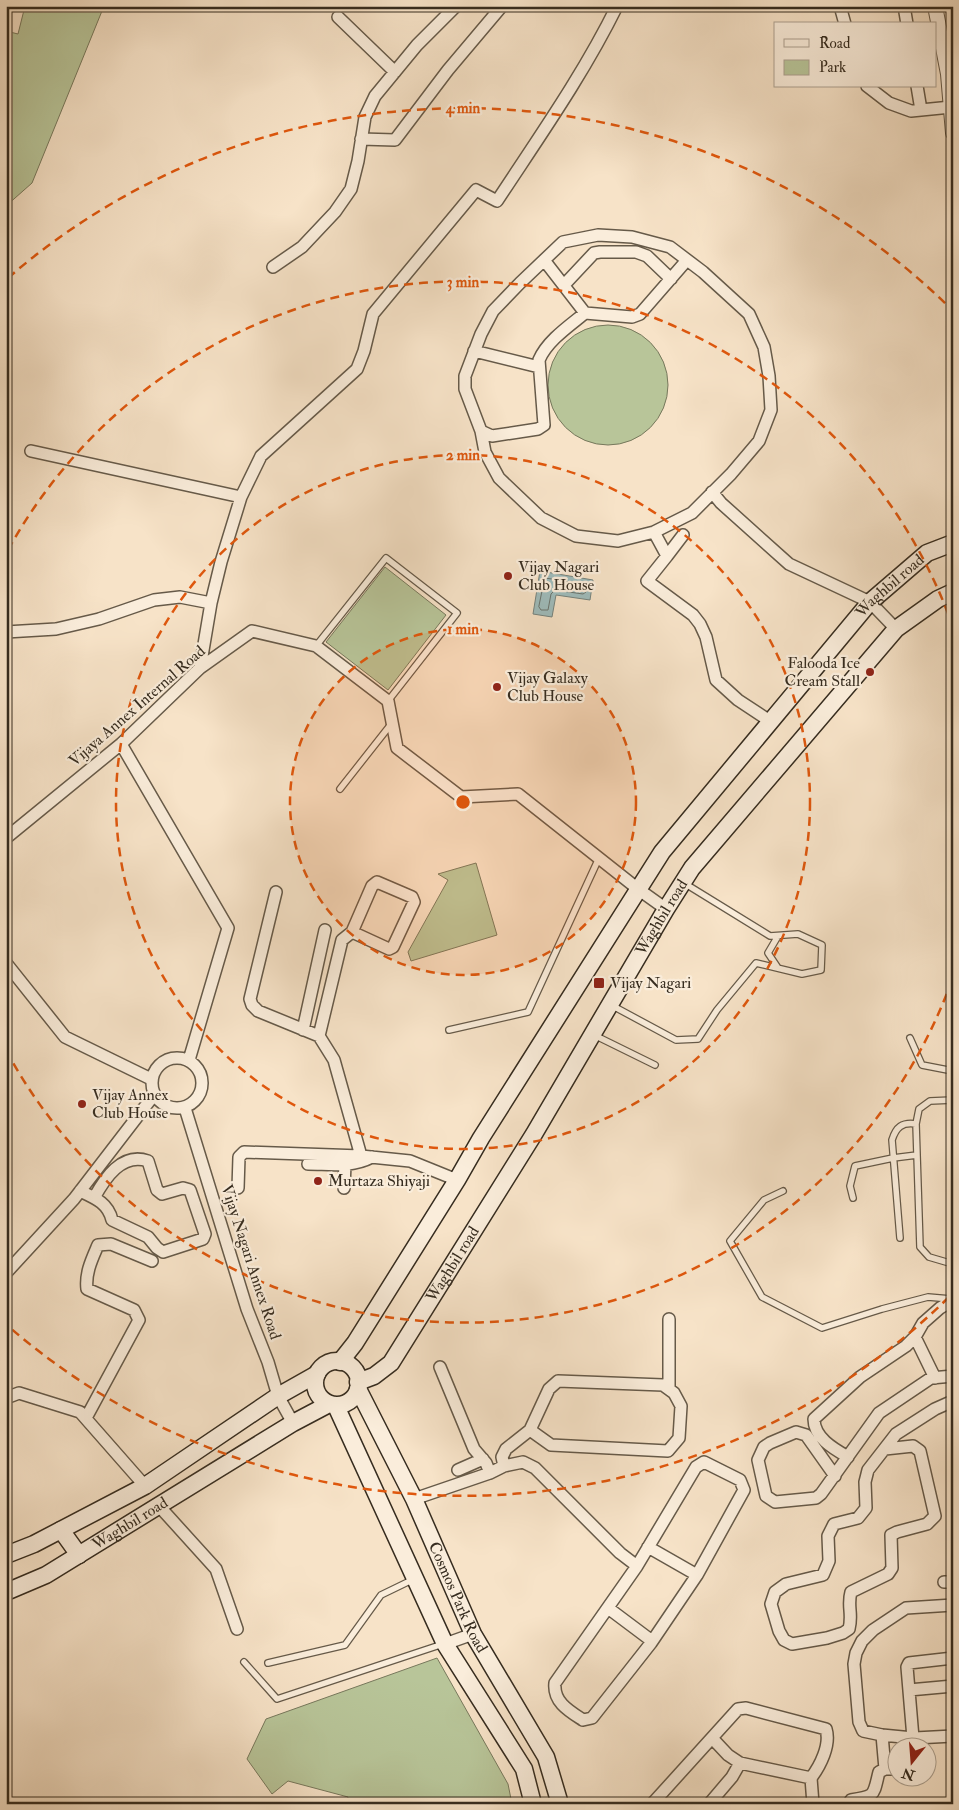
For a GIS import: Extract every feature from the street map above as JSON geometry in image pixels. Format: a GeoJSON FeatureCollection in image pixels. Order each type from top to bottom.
{"type":"FeatureCollection","features":[{"type":"Feature","properties":{"kind":"main road","name":"Waghbil road"},"geometry":{"type":"LineString","coordinates":[[340,1362],[355,1343],[457,1180],[481,1138],[662,852],[870,602],[927,553],[953,543]]}},
{"type":"Feature","properties":{"kind":"main road","name":"Waghbil road"},"geometry":{"type":"LineString","coordinates":[[358,1385],[374,1376],[391,1362],[534,1134],[692,868],[896,629],[938,599],[953,592]]}},
{"type":"Feature","properties":{"kind":"main road"},"geometry":{"type":"LineString","coordinates":[[340,1362],[353,1369],[358,1385],[350,1400],[332,1405],[318,1395],[315,1381],[317,1374],[327,1364],[340,1362]]}},
{"type":"Feature","properties":{"kind":"main road","name":"Waghbil road"},"geometry":{"type":"LineString","coordinates":[[6,1555],[34,1544],[145,1486],[278,1396],[317,1374]]}},
{"type":"Feature","properties":{"kind":"main road","name":"Cosmos Park Road"},"geometry":{"type":"LineString","coordinates":[[358,1385],[414,1499],[473,1634],[547,1761],[560,1804]]}},
{"type":"Feature","properties":{"kind":"main road","name":"Waghbil road"},"geometry":{"type":"LineString","coordinates":[[6,1592],[46,1575],[293,1424],[332,1405]]}},
{"type":"Feature","properties":{"kind":"main road","name":"Cosmos Park Road"},"geometry":{"type":"LineString","coordinates":[[332,1405],[416,1578],[445,1644],[525,1773],[533,1804]]}},
{"type":"Feature","properties":{"kind":"main road"},"geometry":{"type":"LineString","coordinates":[[61,1530],[78,1555]]}},
{"type":"Feature","properties":{"kind":"main road"},"geometry":{"type":"LineString","coordinates":[[525,1773],[547,1761]]}},
{"type":"Feature","properties":{"kind":"street"},"geometry":{"type":"LineString","coordinates":[[273,267],[302,246],[335,212],[351,189],[364,118],[376,96],[417,45],[456,6]]}},
{"type":"Feature","properties":{"kind":"street"},"geometry":{"type":"LineString","coordinates":[[361,139],[395,140],[448,70],[502,6]]}},
{"type":"Feature","properties":{"kind":"street"},"geometry":{"type":"LineString","coordinates":[[200,668],[211,603],[221,562],[241,497],[261,456],[357,369],[364,351],[372,314],[476,190],[497,201],[580,75],[599,43],[617,6]]}},
{"type":"Feature","properties":{"kind":"street"},"geometry":{"type":"LineString","coordinates":[[840,6],[844,22]]}},
{"type":"Feature","properties":{"kind":"street"},"geometry":{"type":"LineString","coordinates":[[904,6],[906,22]]}},
{"type":"Feature","properties":{"kind":"street"},"geometry":{"type":"LineString","coordinates":[[935,6],[941,67],[951,107],[953,133]]}},
{"type":"Feature","properties":{"kind":"street"},"geometry":{"type":"LineString","coordinates":[[338,17],[395,72]]}},
{"type":"Feature","properties":{"kind":"street"},"geometry":{"type":"LineString","coordinates":[[869,88],[889,104],[911,111],[951,107]]}},
{"type":"Feature","properties":{"kind":"street"},"geometry":{"type":"LineString","coordinates":[[917,88],[921,110]]}},
{"type":"Feature","properties":{"kind":"street"},"geometry":{"type":"LineString","coordinates":[[598,235],[632,237],[670,247],[687,260],[749,314],[764,347],[769,376],[771,410],[760,441],[731,474],[692,513],[654,532],[618,541],[576,536],[542,518],[499,478],[485,452],[481,431],[465,389],[464,376],[474,351],[493,312],[563,242],[598,235]]}},
{"type":"Feature","properties":{"kind":"street"},"geometry":{"type":"LineString","coordinates":[[564,285],[594,253],[600,252],[636,252],[647,256],[671,279]]}},
{"type":"Feature","properties":{"kind":"street"},"geometry":{"type":"LineString","coordinates":[[544,260],[585,313]]}},
{"type":"Feature","properties":{"kind":"street"},"geometry":{"type":"LineString","coordinates":[[481,431],[492,436],[538,429],[544,425],[539,366],[542,355],[562,331],[585,313],[632,316],[640,314],[687,260]]}},
{"type":"Feature","properties":{"kind":"street"},"geometry":{"type":"LineString","coordinates":[[474,351],[539,366]]}},
{"type":"Feature","properties":{"kind":"street"},"geometry":{"type":"LineString","coordinates":[[30,451],[241,497]]}},
{"type":"Feature","properties":{"kind":"street"},"geometry":{"type":"LineString","coordinates":[[712,492],[721,503],[789,564],[870,602],[896,629]]}},
{"type":"Feature","properties":{"kind":"street"},"geometry":{"type":"LineString","coordinates":[[654,532],[667,556]]}},
{"type":"Feature","properties":{"kind":"street"},"geometry":{"type":"LineString","coordinates":[[683,535],[648,581],[693,616],[700,624],[706,637],[716,680],[738,700],[770,722]]}},
{"type":"Feature","properties":{"kind":"street"},"geometry":{"type":"LineString","coordinates":[[6,632],[56,629],[99,619],[154,600],[180,597],[211,603]]}},
{"type":"Feature","properties":{"kind":"street","name":"Vijaya Annex Internal Road"},"geometry":{"type":"LineString","coordinates":[[6,838],[121,744],[200,668],[252,631],[316,646],[388,701]]}},
{"type":"Feature","properties":{"kind":"street"},"geometry":{"type":"LineString","coordinates":[[388,701],[397,748],[461,797],[518,794],[666,909]]}},
{"type":"Feature","properties":{"kind":"street"},"geometry":{"type":"LineString","coordinates":[[121,744],[228,928],[189,1060]]}},
{"type":"Feature","properties":{"kind":"street"},"geometry":{"type":"LineString","coordinates":[[319,1036],[342,940],[352,932],[372,886],[377,882],[412,896],[414,902],[393,947],[388,949],[352,932]]}},
{"type":"Feature","properties":{"kind":"street"},"geometry":{"type":"LineString","coordinates":[[276,892],[250,999],[252,1005],[258,1010],[319,1036],[334,1060],[366,1157]]}},
{"type":"Feature","properties":{"kind":"street"},"geometry":{"type":"LineString","coordinates":[[303,1030],[325,930]]}},
{"type":"Feature","properties":{"kind":"street"},"geometry":{"type":"LineString","coordinates":[[6,963],[65,1037],[151,1079]]}},
{"type":"Feature","properties":{"kind":"street"},"geometry":{"type":"LineString","coordinates":[[174,1058],[189,1060],[200,1072],[203,1087],[196,1101],[185,1108],[166,1106],[154,1095],[151,1079],[159,1064],[174,1058]]}},
{"type":"Feature","properties":{"kind":"street"},"geometry":{"type":"LineString","coordinates":[[6,1273],[80,1191],[154,1095]]}},
{"type":"Feature","properties":{"kind":"street","name":"Vijay Nagari Annex Road"},"geometry":{"type":"LineString","coordinates":[[185,1108],[247,1308],[268,1362],[278,1396],[293,1424]]}},
{"type":"Feature","properties":{"kind":"street"},"geometry":{"type":"LineString","coordinates":[[238,1188],[238,1157],[244,1152],[366,1157],[410,1161],[457,1180]]}},
{"type":"Feature","properties":{"kind":"street"},"geometry":{"type":"LineString","coordinates":[[308,1164],[359,1164],[366,1157]]}},
{"type":"Feature","properties":{"kind":"street"},"geometry":{"type":"LineString","coordinates":[[80,1191],[94,1198],[102,1202],[110,1210],[112,1220],[148,1237],[163,1252],[203,1239],[205,1234],[190,1190],[183,1188],[162,1194],[157,1190],[148,1161],[141,1159],[120,1164],[102,1184],[94,1198]]}},
{"type":"Feature","properties":{"kind":"street"},"geometry":{"type":"LineString","coordinates":[[344,1188],[345,1164]]}},
{"type":"Feature","properties":{"kind":"street"},"geometry":{"type":"LineString","coordinates":[[86,1418],[139,1320],[134,1310],[87,1288],[86,1279],[93,1256],[98,1245],[111,1244],[152,1261]]}},
{"type":"Feature","properties":{"kind":"street"},"geometry":{"type":"LineString","coordinates":[[848,1457],[828,1446],[814,1426],[814,1420],[860,1376],[906,1346],[915,1337],[923,1323],[940,1308],[953,1301]]}},
{"type":"Feature","properties":{"kind":"street"},"geometry":{"type":"LineString","coordinates":[[669,1320],[669,1389]]}},
{"type":"Feature","properties":{"kind":"street"},"geometry":{"type":"LineString","coordinates":[[915,1337],[935,1378]]}},
{"type":"Feature","properties":{"kind":"street"},"geometry":{"type":"LineString","coordinates":[[440,1367],[474,1449],[483,1459],[490,1473]]}},
{"type":"Feature","properties":{"kind":"street"},"geometry":{"type":"LineString","coordinates":[[835,1476],[806,1435],[796,1432],[764,1447],[758,1460],[766,1496],[775,1502],[816,1498],[835,1476],[879,1413],[931,1378],[953,1376]]}},
{"type":"Feature","properties":{"kind":"street"},"geometry":{"type":"LineString","coordinates":[[504,1466],[502,1457],[506,1449],[530,1430],[550,1389],[558,1381],[663,1385],[674,1392],[681,1406],[679,1438],[668,1451],[551,1445],[530,1430]]}},
{"type":"Feature","properties":{"kind":"street"},"geometry":{"type":"LineString","coordinates":[[6,1398],[19,1393],[80,1412],[145,1486]]}},
{"type":"Feature","properties":{"kind":"street"},"geometry":{"type":"LineString","coordinates":[[885,1449],[913,1446],[920,1451],[935,1516],[927,1524],[891,1535],[892,1568],[888,1574],[851,1592],[848,1600],[852,1618],[849,1629],[843,1633],[826,1638],[792,1644],[784,1640],[779,1631],[772,1604],[776,1592],[786,1584],[822,1575],[829,1561],[828,1536],[834,1524],[858,1518],[866,1508],[865,1482],[868,1470],[896,1434],[935,1409],[953,1401]]}},
{"type":"Feature","properties":{"kind":"street"},"geometry":{"type":"LineString","coordinates":[[458,1470],[483,1459]]}},
{"type":"Feature","properties":{"kind":"street"},"geometry":{"type":"LineString","coordinates":[[414,1499],[490,1473],[504,1466],[522,1462],[535,1468],[620,1553],[637,1566]]}},
{"type":"Feature","properties":{"kind":"street"},"geometry":{"type":"LineString","coordinates":[[704,1462],[740,1480],[744,1490],[697,1576],[652,1641],[592,1718],[583,1720],[565,1708],[554,1691],[555,1683],[637,1566],[648,1547],[696,1467],[704,1462]]}},
{"type":"Feature","properties":{"kind":"street"},"geometry":{"type":"LineString","coordinates":[[159,1506],[216,1569],[237,1629]]}},
{"type":"Feature","properties":{"kind":"street"},"geometry":{"type":"LineString","coordinates":[[648,1547],[697,1576]]}},
{"type":"Feature","properties":{"kind":"street"},"geometry":{"type":"LineString","coordinates":[[898,1738],[863,1730],[859,1722],[854,1664],[856,1653],[862,1641],[873,1630],[906,1608],[953,1605]]}},
{"type":"Feature","properties":{"kind":"street"},"geometry":{"type":"LineString","coordinates":[[608,1608],[652,1641]]}},
{"type":"Feature","properties":{"kind":"street"},"geometry":{"type":"LineString","coordinates":[[445,1644],[473,1634]]}},
{"type":"Feature","properties":{"kind":"street"},"geometry":{"type":"LineString","coordinates":[[915,1738],[907,1667],[909,1663],[953,1658]]}},
{"type":"Feature","properties":{"kind":"street"},"geometry":{"type":"LineString","coordinates":[[910,1690],[953,1686]]}},
{"type":"Feature","properties":{"kind":"street"},"geometry":{"type":"LineString","coordinates":[[652,1804],[738,1709],[746,1708],[826,1729],[828,1736],[820,1767],[811,1778],[813,1804]]}},
{"type":"Feature","properties":{"kind":"street"},"geometry":{"type":"LineString","coordinates":[[882,1735],[886,1750]]}},
{"type":"Feature","properties":{"kind":"street"},"geometry":{"type":"LineString","coordinates":[[936,1738],[953,1736]]}},
{"type":"Feature","properties":{"kind":"street"},"geometry":{"type":"LineString","coordinates":[[712,1738],[728,1755],[740,1763],[811,1778]]}},
{"type":"Feature","properties":{"kind":"street"},"geometry":{"type":"LineString","coordinates":[[709,1804],[732,1777],[740,1763]]}},
{"type":"Feature","properties":{"kind":"street"},"geometry":{"type":"LineString","coordinates":[[849,1804],[851,1800],[871,1797],[874,1793],[879,1772],[886,1770]]}},
{"type":"Feature","properties":{"kind":"lane"},"geometry":{"type":"LineString","coordinates":[[316,646],[386,558],[457,613],[388,701]]}},
{"type":"Feature","properties":{"kind":"lane"},"geometry":{"type":"LineString","coordinates":[[340,789],[392,723]]}},
{"type":"Feature","properties":{"kind":"lane"},"geometry":{"type":"LineString","coordinates":[[450,1030],[528,1012],[598,858]]}},
{"type":"Feature","properties":{"kind":"lane"},"geometry":{"type":"LineString","coordinates":[[610,1004],[676,1040],[698,1039],[717,1010],[756,963],[802,974],[821,970],[822,945],[798,934],[770,936],[683,882]]}},
{"type":"Feature","properties":{"kind":"lane"},"geometry":{"type":"LineString","coordinates":[[778,936],[768,953],[778,968]]}},
{"type":"Feature","properties":{"kind":"lane"},"geometry":{"type":"LineString","coordinates":[[592,1034],[655,1065]]}},
{"type":"Feature","properties":{"kind":"lane"},"geometry":{"type":"LineString","coordinates":[[910,1038],[922,1065],[953,1071]]}},
{"type":"Feature","properties":{"kind":"lane"},"geometry":{"type":"LineString","coordinates":[[953,1100],[930,1101],[919,1109],[916,1124],[920,1247],[929,1257],[953,1264]]}},
{"type":"Feature","properties":{"kind":"lane"},"geometry":{"type":"LineString","coordinates":[[900,1238],[892,1140],[895,1130],[908,1123],[916,1124]]}},
{"type":"Feature","properties":{"kind":"lane"},"geometry":{"type":"LineString","coordinates":[[853,1198],[850,1186],[855,1166],[917,1155]]}},
{"type":"Feature","properties":{"kind":"lane"},"geometry":{"type":"LineString","coordinates":[[783,1191],[764,1200],[730,1241],[762,1297],[822,1328],[928,1297],[953,1301]]}},
{"type":"Feature","properties":{"kind":"lane"},"geometry":{"type":"LineString","coordinates":[[268,1663],[345,1645],[381,1595],[416,1578]]}},
{"type":"Feature","properties":{"kind":"lane"},"geometry":{"type":"LineString","coordinates":[[244,1662],[277,1699],[445,1644]]}},
{"type":"Feature","properties":{"kind":"green space"},"geometry":{"type":"Polygon","coordinates":[[[25,6],[104,6],[32,183],[6,206],[6,31],[18,34],[25,6]]]}},
{"type":"Feature","properties":{"kind":"green space"},"geometry":{"type":"Polygon","coordinates":[[[608,325],[631,329],[651,342],[664,362],[668,385],[664,408],[651,428],[631,441],[608,445],[585,441],[565,428],[552,408],[548,385],[552,362],[565,342],[585,329],[608,325]]]}},
{"type":"Feature","properties":{"kind":"green space"},"geometry":{"type":"Polygon","coordinates":[[[385,567],[446,615],[388,690],[326,642],[385,567]]]}},
{"type":"Feature","properties":{"kind":"green space"},"geometry":{"type":"Polygon","coordinates":[[[476,863],[497,935],[411,961],[408,952],[448,880],[438,874],[476,863]]]}},
{"type":"Feature","properties":{"kind":"green space"},"geometry":{"type":"Polygon","coordinates":[[[437,1658],[508,1784],[512,1804],[346,1804],[348,1797],[288,1781],[272,1794],[247,1759],[266,1719],[437,1658]]]}},
{"type":"Feature","properties":{"kind":"water"},"geometry":{"type":"Polygon","coordinates":[[[540,571],[593,580],[590,600],[556,595],[552,617],[533,614],[540,571]]]}},
{"type":"Feature","properties":{"kind":"place","name":"Vijay Nagari Club House"},"geometry":{"type":"Point","coordinates":[508,576]}},
{"type":"Feature","properties":{"kind":"place","name":"Falooda Ice Cream Stall"},"geometry":{"type":"Point","coordinates":[870,672]}},
{"type":"Feature","properties":{"kind":"place","name":"Vijay Galaxy Club House"},"geometry":{"type":"Point","coordinates":[497,687]}},
{"type":"Feature","properties":{"kind":"place","name":"Vijay Nagari"},"geometry":{"type":"Point","coordinates":[599,983]}},
{"type":"Feature","properties":{"kind":"place","name":"Vijay Annex Club House"},"geometry":{"type":"Point","coordinates":[82,1104]}},
{"type":"Feature","properties":{"kind":"place","name":"Murtaza Shiyaji"},"geometry":{"type":"Point","coordinates":[318,1181]}}]}
